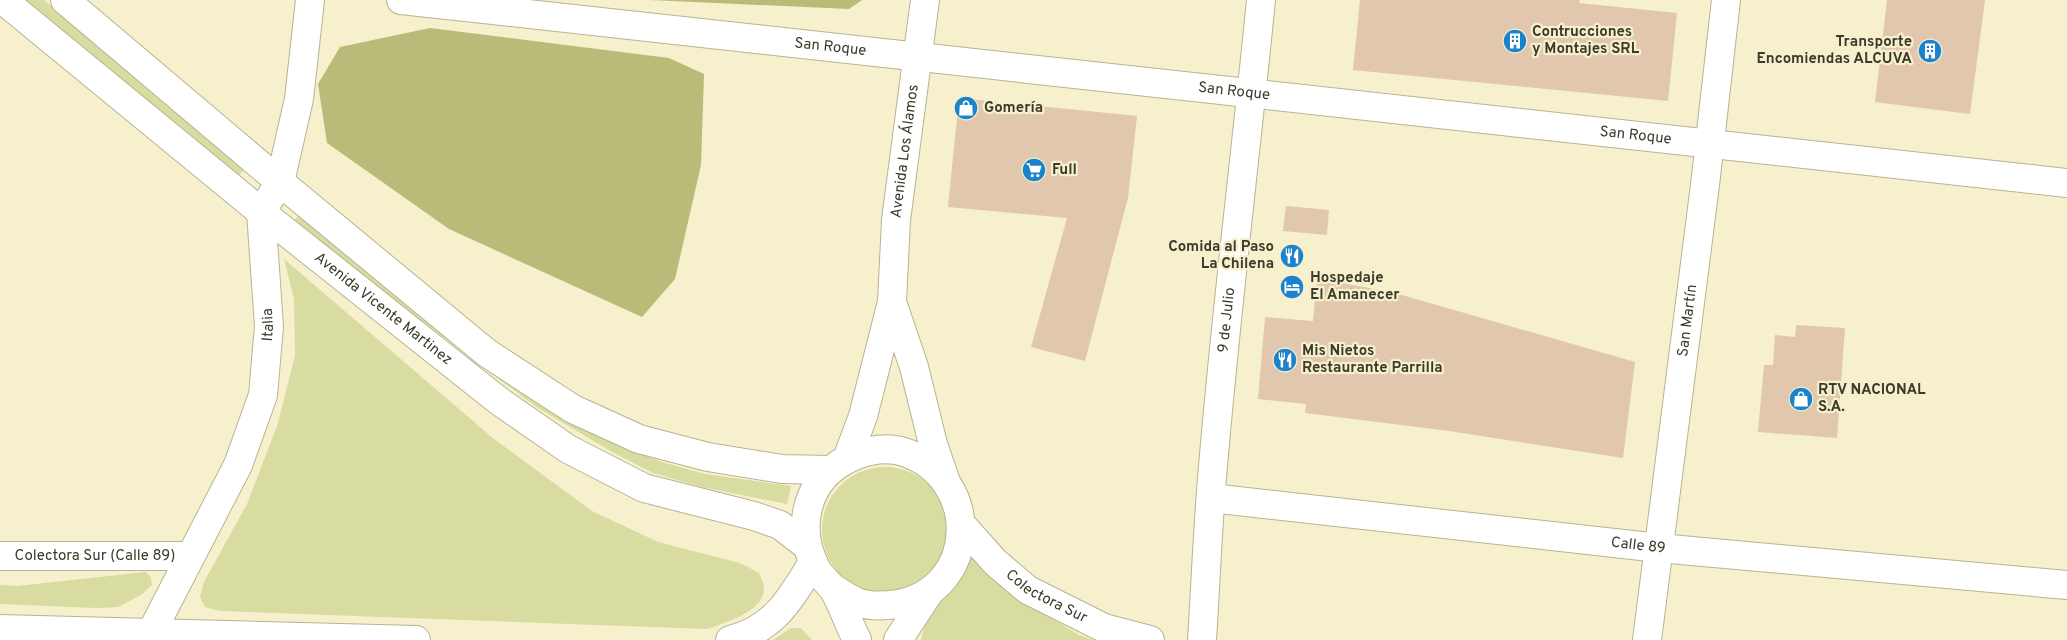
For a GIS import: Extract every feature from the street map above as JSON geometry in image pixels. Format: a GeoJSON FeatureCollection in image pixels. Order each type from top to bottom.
{"type":"FeatureCollection","features":[{"type":"Feature","properties":{"kind":"main road","name":"Avenida Vicente Martinez"},"geometry":{"type":"LineString","coordinates":[[2,0],[261,212],[498,402],[568,449],[644,488],[754,516],[780,525],[810,554]]}},
{"type":"Feature","properties":{"kind":"main road","name":"Avenida Vicente Martinez"},"geometry":{"type":"LineString","coordinates":[[65,0],[280,182],[487,353],[573,409],[639,439],[708,457],[782,469],[838,465]]}},
{"type":"Feature","properties":{"kind":"main road"},"geometry":{"type":"LineString","coordinates":[[261,212],[280,182],[299,99],[310,0]]}},
{"type":"Feature","properties":{"kind":"main road","name":"San Roque"},"geometry":{"type":"LineString","coordinates":[[401,0],[2067,182]]}},
{"type":"Feature","properties":{"kind":"main road","name":"Avenida Los Álamos"},"geometry":{"type":"LineString","coordinates":[[838,465],[863,416],[892,302],[896,220],[925,0]]}},
{"type":"Feature","properties":{"kind":"main road","name":"9 de Julio"},"geometry":{"type":"LineString","coordinates":[[1202,640],[1211,498],[1233,248],[1261,0]]}},
{"type":"Feature","properties":{"kind":"main road","name":"San Martín"},"geometry":{"type":"LineString","coordinates":[[1647,640],[1710,143],[1726,0]]}},
{"type":"Feature","properties":{"kind":"main road","name":"Italia"},"geometry":{"type":"LineString","coordinates":[[150,633],[238,465],[263,395],[268,326],[261,212]]}},
{"type":"Feature","properties":{"kind":"main road","name":"Avenida Los Álamos"},"geometry":{"type":"LineString","coordinates":[[892,302],[914,367],[933,444],[945,479]]}},
{"type":"Feature","properties":{"kind":"main road"},"geometry":{"type":"LineString","coordinates":[[898,640],[931,590],[948,572],[959,550],[962,525],[957,500],[945,479],[926,462],[903,452],[876,450],[838,465],[813,493],[805,518],[810,554],[816,570],[834,589],[858,602],[884,606],[908,602],[931,590]]}},
{"type":"Feature","properties":{"kind":"main road","name":"Calle 89"},"geometry":{"type":"LineString","coordinates":[[1211,498],[1658,548],[2067,585]]}},
{"type":"Feature","properties":{"kind":"main road","name":"Colectora Sur"},"geometry":{"type":"LineString","coordinates":[[962,525],[995,562],[1028,590],[1104,628],[1150,640]]}},
{"type":"Feature","properties":{"kind":"main road"},"geometry":{"type":"LineString","coordinates":[[730,640],[744,637],[764,625],[785,607],[810,554]]}},
{"type":"Feature","properties":{"kind":"main road","name":"Colectora Sur (Calle 89)"},"geometry":{"type":"LineString","coordinates":[[0,556],[189,556]]}},
{"type":"Feature","properties":{"kind":"main road"},"geometry":{"type":"LineString","coordinates":[[834,589],[857,640]]}},
{"type":"Feature","properties":{"kind":"main road"},"geometry":{"type":"LineString","coordinates":[[0,629],[416,640]]}},
{"type":"Feature","properties":{"kind":"green space"},"geometry":{"type":"Polygon","coordinates":[[[24,0],[44,0],[245,168],[237,178],[24,0]]]}},
{"type":"Feature","properties":{"kind":"green space"},"geometry":{"type":"Polygon","coordinates":[[[650,0],[862,0],[849,9],[650,0]]]}},
{"type":"Feature","properties":{"kind":"green space"},"geometry":{"type":"Polygon","coordinates":[[[430,28],[669,58],[704,74],[701,165],[675,279],[642,317],[449,229],[327,143],[318,84],[340,47],[430,28]]]}},
{"type":"Feature","properties":{"kind":"green space"},"geometry":{"type":"Polygon","coordinates":[[[299,215],[540,401],[616,444],[662,462],[705,474],[791,486],[787,504],[702,487],[653,473],[612,452],[535,406],[292,223],[299,215]]]}},
{"type":"Feature","properties":{"kind":"green space"},"geometry":{"type":"Polygon","coordinates":[[[284,259],[494,439],[592,511],[658,542],[740,563],[759,573],[764,588],[763,596],[758,603],[742,615],[707,629],[220,611],[205,607],[200,597],[204,582],[247,504],[277,426],[295,356],[294,299],[284,259]]]}},
{"type":"Feature","properties":{"kind":"green space"},"geometry":{"type":"Polygon","coordinates":[[[885,467],[909,472],[929,486],[943,506],[948,530],[943,554],[929,574],[909,588],[885,593],[861,588],[841,574],[827,554],[822,530],[827,506],[841,486],[861,472],[885,467]]]}},
{"type":"Feature","properties":{"kind":"green space"},"geometry":{"type":"Polygon","coordinates":[[[972,555],[1012,594],[1079,635],[1093,640],[921,640],[924,628],[938,598],[959,577],[972,555]]]}},
{"type":"Feature","properties":{"kind":"green space"},"geometry":{"type":"Polygon","coordinates":[[[146,572],[151,578],[152,585],[141,595],[118,607],[97,608],[0,604],[0,585],[17,586],[146,572]]]}},
{"type":"Feature","properties":{"kind":"green space"},"geometry":{"type":"Polygon","coordinates":[[[791,628],[801,628],[812,640],[773,640],[791,628]]]}},
{"type":"Feature","properties":{"kind":"building","name":"Contrucciones y Montajes SRL"},"geometry":{"type":"Polygon","coordinates":[[[1360,0],[1580,0],[1579,3],[1677,13],[1668,101],[1353,70],[1360,0]]]}},
{"type":"Feature","properties":{"kind":"building","name":"Transporte Encomiendas ALCUVA"},"geometry":{"type":"Polygon","coordinates":[[[1887,0],[1985,0],[1970,114],[1875,102],[1887,0]]]}},
{"type":"Feature","properties":{"kind":"building"},"geometry":{"type":"Polygon","coordinates":[[[959,98],[1137,116],[1128,198],[1085,361],[1031,347],[1067,218],[948,207],[959,98]]]}},
{"type":"Feature","properties":{"kind":"building"},"geometry":{"type":"Polygon","coordinates":[[[1286,206],[1329,210],[1327,235],[1283,231],[1286,206]]]}},
{"type":"Feature","properties":{"kind":"building"},"geometry":{"type":"Polygon","coordinates":[[[1317,278],[1395,293],[1635,362],[1623,458],[1449,431],[1305,413],[1306,404],[1258,399],[1265,317],[1313,321],[1317,278]]]}},
{"type":"Feature","properties":{"kind":"building","name":"RTV NACIONAL S.A."},"geometry":{"type":"Polygon","coordinates":[[[1796,325],[1845,328],[1837,438],[1758,432],[1764,365],[1773,365],[1775,335],[1795,337],[1796,325]]]}},
{"type":"Feature","properties":{"kind":"place","name":"Contrucciones y Montajes SRL"},"geometry":{"type":"Point","coordinates":[1515,41]}},
{"type":"Feature","properties":{"kind":"place","name":"Transporte Encomiendas ALCUVA"},"geometry":{"type":"Point","coordinates":[1930,51]}},
{"type":"Feature","properties":{"kind":"place","name":"Gomería"},"geometry":{"type":"Point","coordinates":[966,108]}},
{"type":"Feature","properties":{"kind":"place","name":"Full"},"geometry":{"type":"Point","coordinates":[1034,170]}},
{"type":"Feature","properties":{"kind":"place","name":"Comida al Paso La Chilena"},"geometry":{"type":"Point","coordinates":[1292,256]}},
{"type":"Feature","properties":{"kind":"place","name":"Hospedaje El Amanecer"},"geometry":{"type":"Point","coordinates":[1292,287]}},
{"type":"Feature","properties":{"kind":"place","name":"Mis Nietos Restaurante Parrilla"},"geometry":{"type":"Point","coordinates":[1285,360]}},
{"type":"Feature","properties":{"kind":"place","name":"RTV NACIONAL S.A."},"geometry":{"type":"Point","coordinates":[1801,399]}}]}
